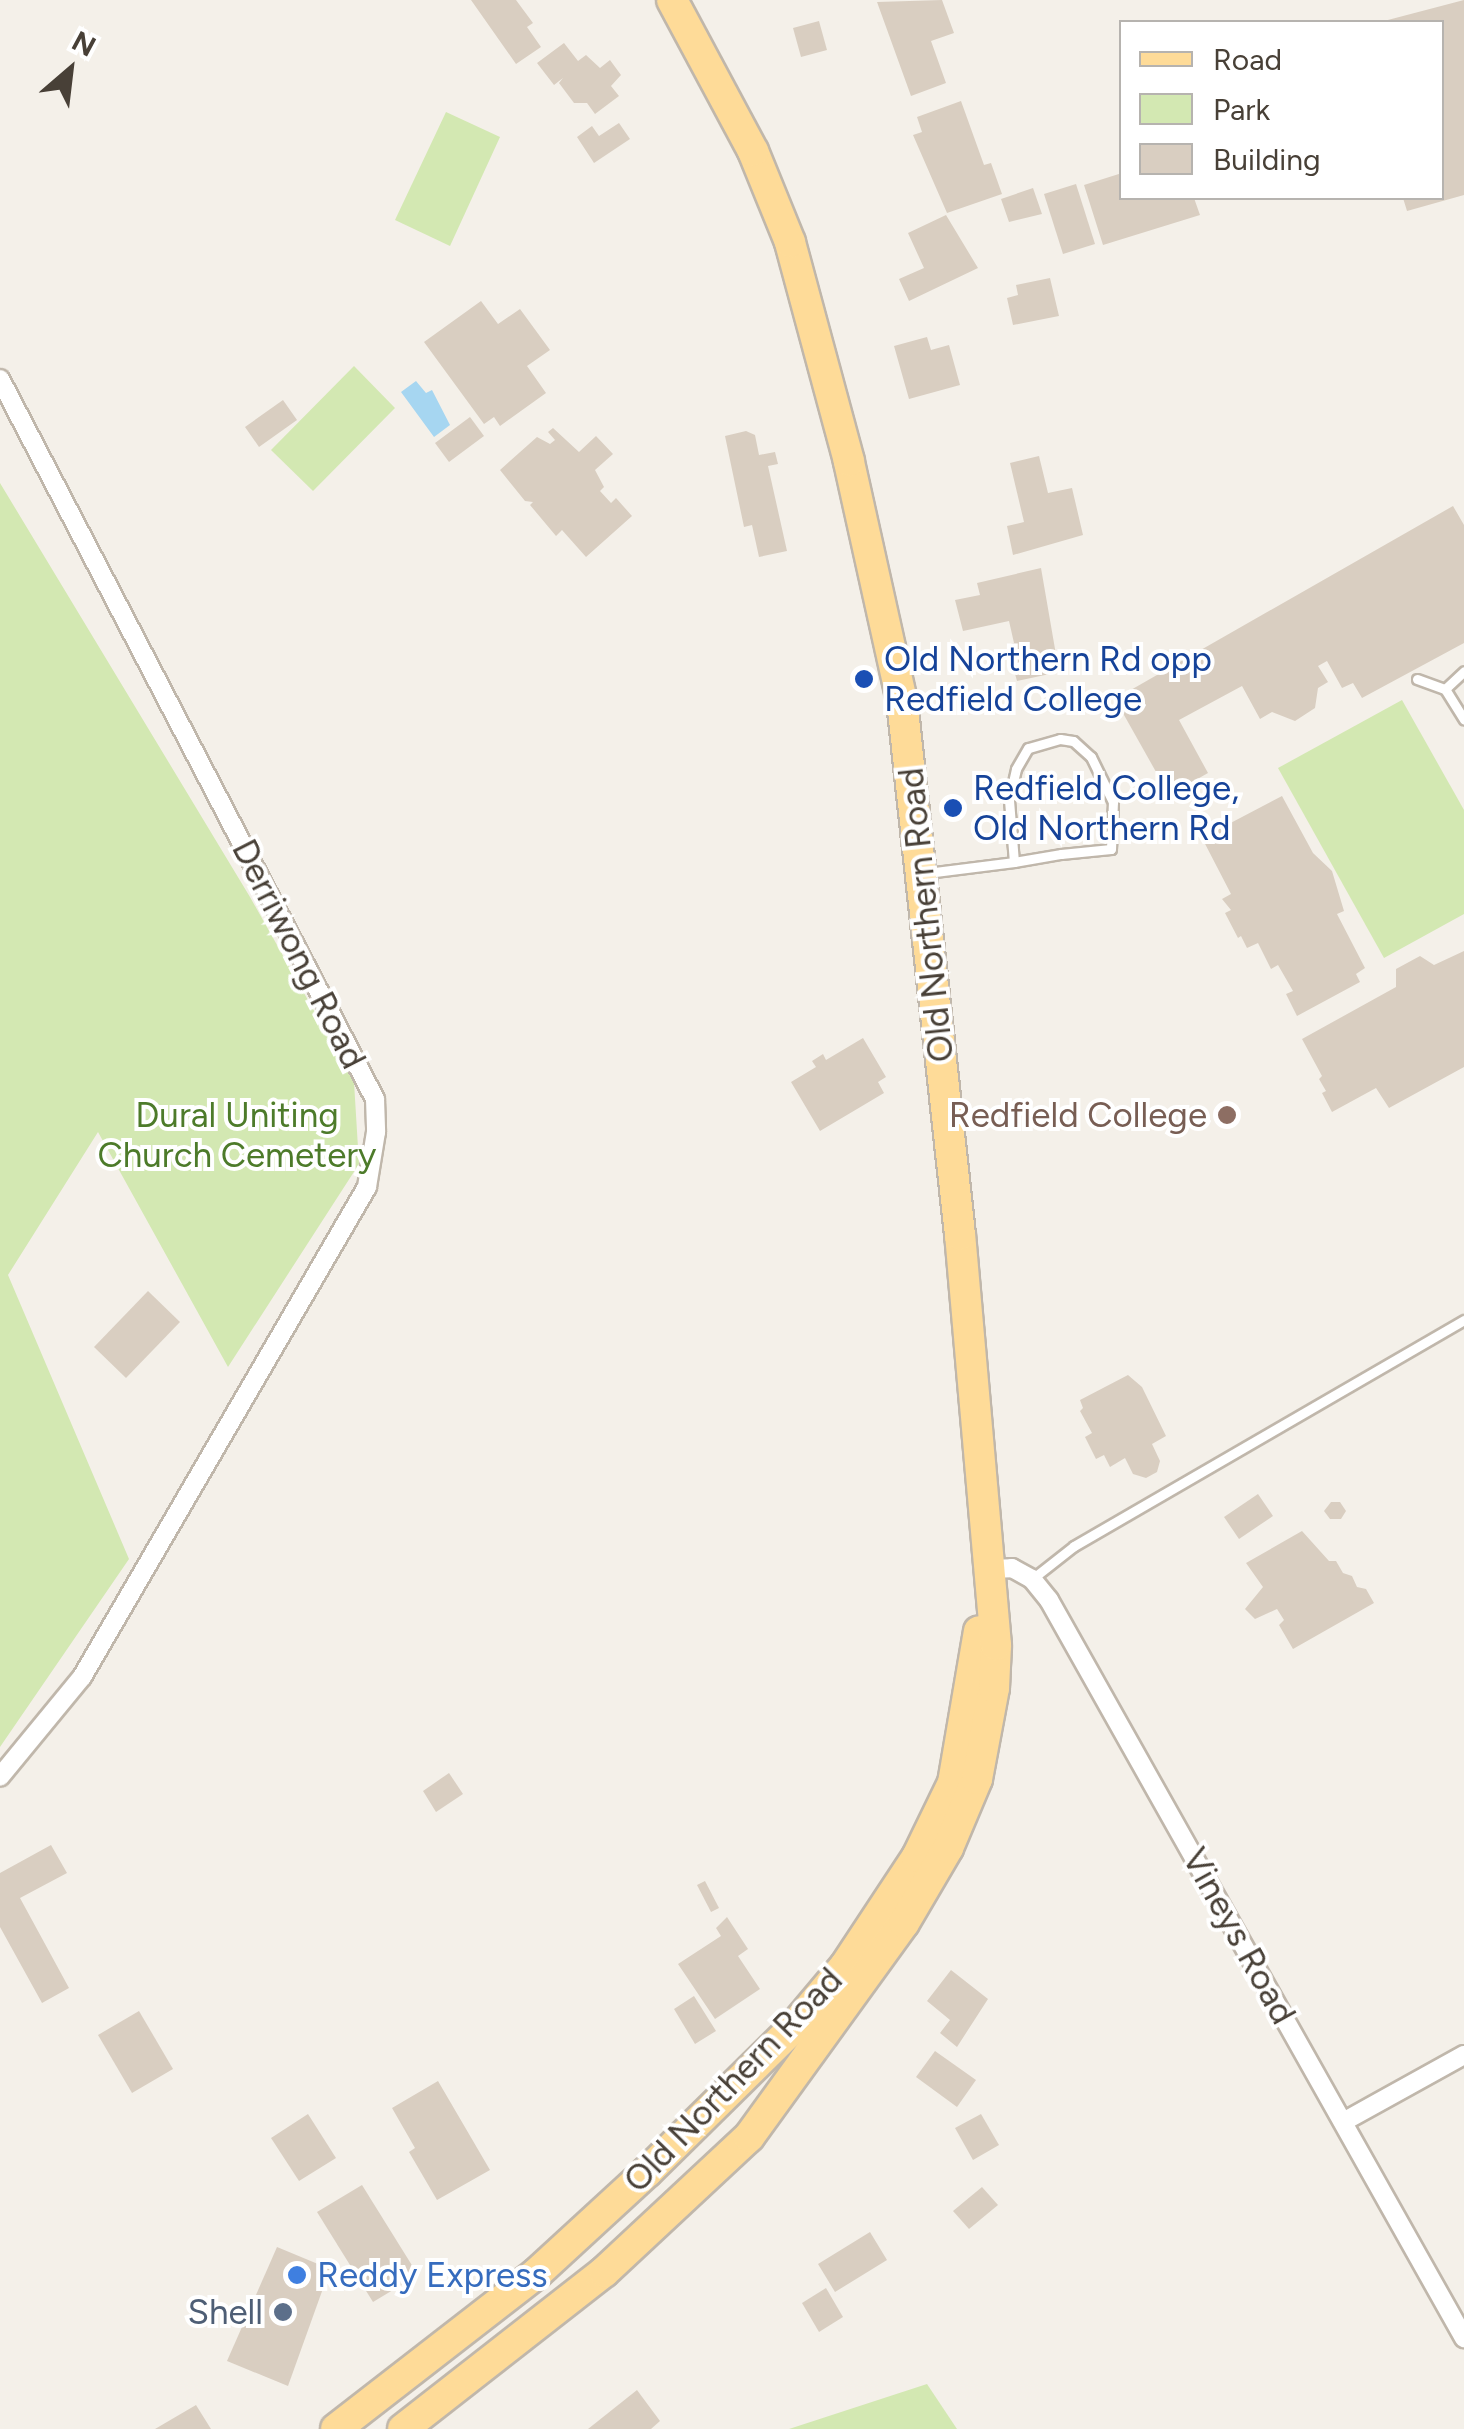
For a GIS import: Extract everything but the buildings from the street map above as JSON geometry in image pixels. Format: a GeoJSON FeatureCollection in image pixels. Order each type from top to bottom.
{"type":"FeatureCollection","features":[{"type":"Feature","properties":{"kind":"main road","name":"Old Northern Road"},"geometry":{"type":"LineString","coordinates":[[411,2426],[604,2272],[700,2188],[749,2138],[904,1923],[964,1812],[990,1726],[996,1645],[924,874],[902,701],[820,346],[774,198],[733,110],[672,0]]}},
{"type":"Feature","properties":{"kind":"main road","name":"Old Northern Road"},"geometry":{"type":"LineString","coordinates":[[336,2429],[458,2338],[536,2273],[720,2102],[816,2003],[881,1918],[918,1857],[953,1783],[988,1569]]}},
{"type":"Feature","properties":{"kind":"main road"},"geometry":{"type":"LineString","coordinates":[[363,2429],[381,2418],[411,2426],[429,2378],[458,2338]]}},
{"type":"Feature","properties":{"kind":"street","name":"Derriwong Road"},"geometry":{"type":"LineString","coordinates":[[0,379],[375,1099],[376,1132],[368,1187],[82,1678],[0,1777]]}},
{"type":"Feature","properties":{"kind":"street"},"geometry":{"type":"LineString","coordinates":[[988,1569],[1012,1568],[1032,1579]]}},
{"type":"Feature","properties":{"kind":"street","name":"Vineys Road"},"geometry":{"type":"LineString","coordinates":[[1032,1579],[1085,1662],[1464,2338]]}},
{"type":"Feature","properties":{"kind":"street"},"geometry":{"type":"LineString","coordinates":[[1343,2122],[1464,2055]]}},
{"type":"Feature","properties":{"kind":"lane"},"geometry":{"type":"LineString","coordinates":[[1444,689],[1464,670]]}},
{"type":"Feature","properties":{"kind":"lane"},"geometry":{"type":"LineString","coordinates":[[1417,679],[1444,689],[1464,720]]}},
{"type":"Feature","properties":{"kind":"lane"},"geometry":{"type":"LineString","coordinates":[[924,874],[1014,862],[1111,849],[1113,802],[1091,757],[1073,741],[1060,739],[1028,748],[1016,768],[1009,800],[1014,862]]}},
{"type":"Feature","properties":{"kind":"lane"},"geometry":{"type":"LineString","coordinates":[[1032,1579],[1074,1546],[1464,1320]]}},
{"type":"Feature","properties":{"kind":"green space"},"geometry":{"type":"Polygon","coordinates":[[[446,112],[500,137],[450,246],[395,220],[446,112]]]}},
{"type":"Feature","properties":{"kind":"green space"},"geometry":{"type":"Polygon","coordinates":[[[354,366],[395,408],[313,491],[271,450],[354,366]]]}},
{"type":"Feature","properties":{"kind":"green space","name":"Dural Uniting Church Cemetery"},"geometry":{"type":"Polygon","coordinates":[[[0,483],[250,897],[354,1082],[359,1164],[228,1367],[98,1132],[8,1275],[129,1559],[0,1747],[0,483]]]}},
{"type":"Feature","properties":{"kind":"green space"},"geometry":{"type":"Polygon","coordinates":[[[1402,700],[1464,810],[1464,914],[1384,958],[1278,768],[1402,700]]]}},
{"type":"Feature","properties":{"kind":"green space"},"geometry":{"type":"Polygon","coordinates":[[[927,2384],[957,2429],[789,2429],[927,2384]]]}},
{"type":"Feature","properties":{"kind":"water"},"geometry":{"type":"Polygon","coordinates":[[[416,381],[426,393],[432,390],[450,425],[434,437],[401,392],[416,381]]]}},
{"type":"Feature","properties":{"kind":"place","name":"Old Northern Rd opp Redfield College"},"geometry":{"type":"Point","coordinates":[864,679]}},
{"type":"Feature","properties":{"kind":"place","name":"Redfield College, Old Northern Rd"},"geometry":{"type":"Point","coordinates":[953,808]}},
{"type":"Feature","properties":{"kind":"place","name":"Redfield College"},"geometry":{"type":"Point","coordinates":[1227,1115]}},
{"type":"Feature","properties":{"kind":"place","name":"Reddy Express"},"geometry":{"type":"Point","coordinates":[297,2275]}},
{"type":"Feature","properties":{"kind":"place","name":"Shell"},"geometry":{"type":"Point","coordinates":[283,2312]}}]}
